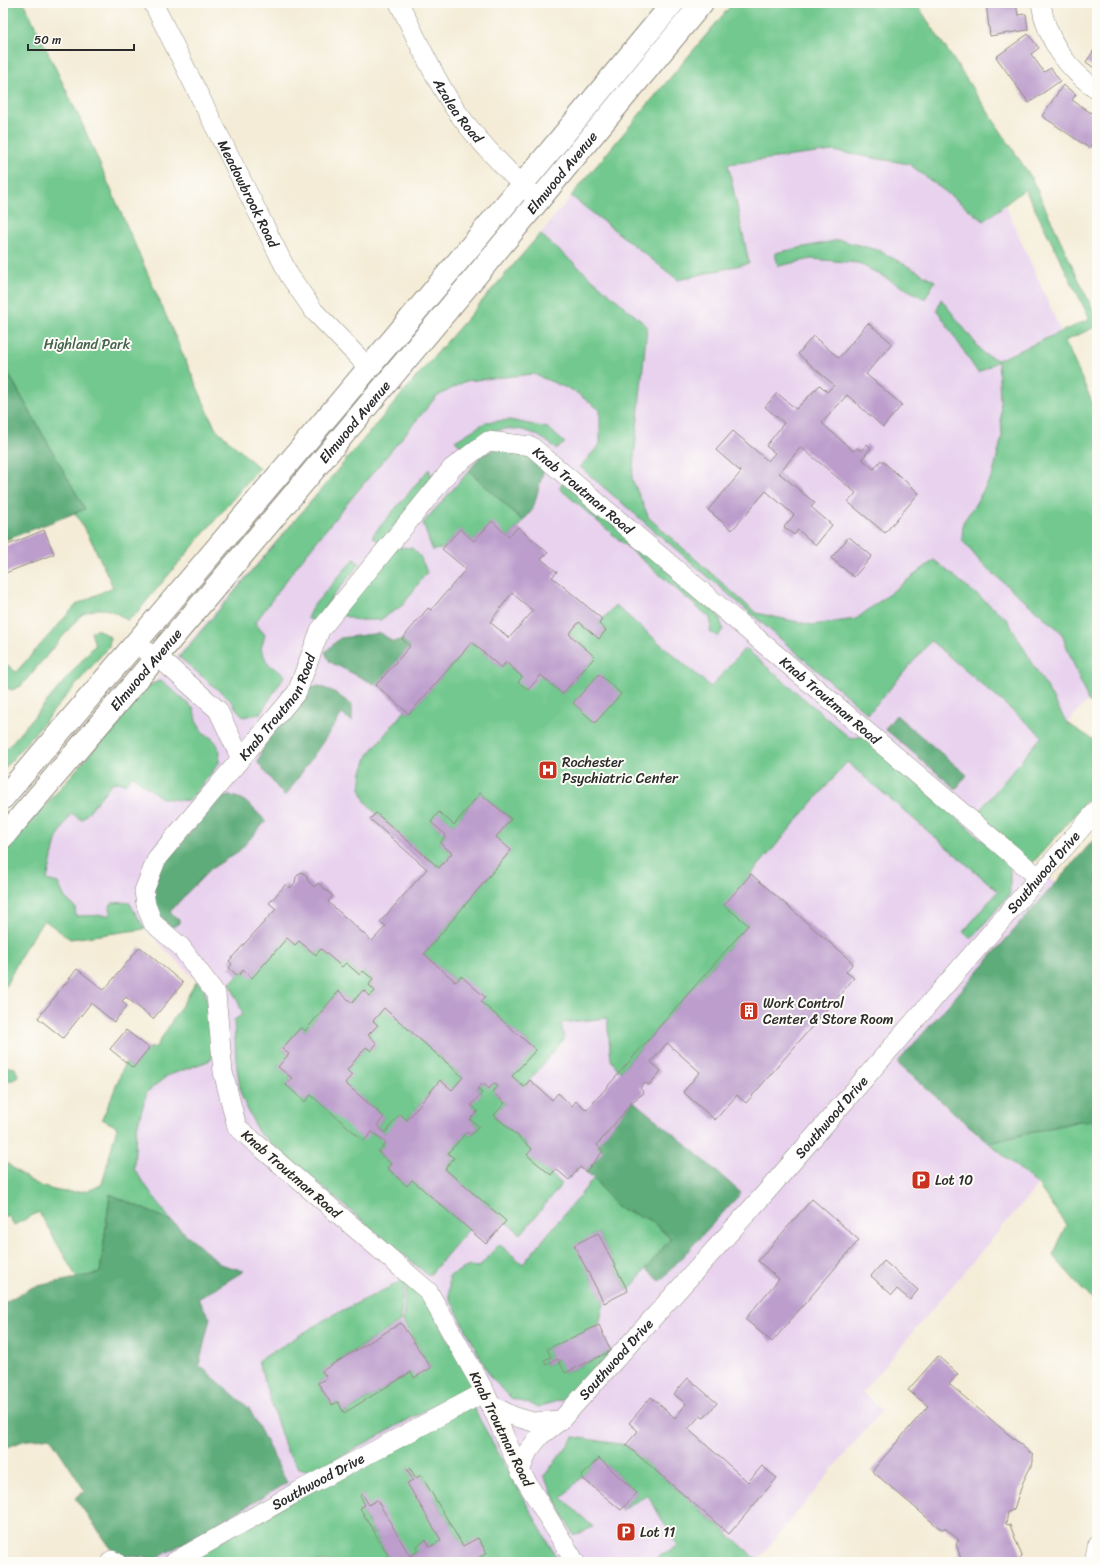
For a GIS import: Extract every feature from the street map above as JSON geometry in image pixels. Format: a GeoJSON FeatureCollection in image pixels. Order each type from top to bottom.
{"type":"FeatureCollection","features":[{"type":"Feature","properties":{"kind":"main road","name":"Elmwood Avenue"},"geometry":{"type":"LineString","coordinates":[[3,798],[136,643],[522,185],[673,3]]}},
{"type":"Feature","properties":{"kind":"main road","name":"Elmwood Avenue"},"geometry":{"type":"LineString","coordinates":[[3,837],[156,659],[540,201],[702,3]]}},
{"type":"Feature","properties":{"kind":"street","name":"Meadowbrook Road"},"geometry":{"type":"LineString","coordinates":[[153,3],[289,275],[314,311],[368,367]]}},
{"type":"Feature","properties":{"kind":"street","name":"Azalea Road"},"geometry":{"type":"LineString","coordinates":[[399,3],[431,68],[456,109],[495,156],[522,185],[540,201]]}},
{"type":"Feature","properties":{"kind":"street"},"geometry":{"type":"LineString","coordinates":[[1041,3],[1047,32],[1059,53],[1084,81],[1097,90]]}},
{"type":"Feature","properties":{"kind":"street","name":"Knab Troutman Road"},"geometry":{"type":"LineString","coordinates":[[575,1562],[520,1471],[487,1398],[428,1291],[238,1127],[223,1072],[216,994],[181,947],[153,923],[146,905],[144,891],[157,858],[297,692],[320,630],[452,468],[488,441],[531,446],[1038,877]]}},
{"type":"Feature","properties":{"kind":"street"},"geometry":{"type":"LineString","coordinates":[[136,643],[156,659],[165,663],[218,710],[241,759]]}},
{"type":"Feature","properties":{"kind":"street","name":"Southwood Drive"},"geometry":{"type":"LineString","coordinates":[[520,1471],[528,1451],[540,1436],[561,1420],[768,1190],[1097,810]]}},
{"type":"Feature","properties":{"kind":"street"},"geometry":{"type":"LineString","coordinates":[[487,1398],[513,1416],[533,1422],[561,1420]]}},
{"type":"Feature","properties":{"kind":"street","name":"Southwood Drive"},"geometry":{"type":"LineString","coordinates":[[174,1562],[300,1491],[487,1398]]}},
{"type":"Feature","properties":{"kind":"street"},"geometry":{"type":"LineString","coordinates":[[1094,1562],[1097,1546]]}},
{"type":"Feature","properties":{"kind":"shaded area","name":"Rochester Psychiatric Center"},"geometry":{"type":"Polygon","coordinates":[[[733,3],[916,3],[1097,413],[1097,691],[1067,723],[1031,865],[1076,896],[927,1090],[1038,1185],[862,1392],[882,1410],[756,1562],[108,1562],[115,1554],[75,1498],[85,1491],[50,1437],[23,1441],[3,1449],[3,1303],[33,1287],[100,1273],[115,1152],[156,1047],[197,981],[145,929],[70,939],[3,854],[228,597],[540,234],[733,3]]]}},
{"type":"Feature","properties":{"kind":"green space","name":"Highland Park"},"geometry":{"type":"Polygon","coordinates":[[[3,3],[24,3],[81,121],[215,428],[259,468],[134,616],[127,620],[111,611],[98,609],[80,616],[21,686],[12,690],[3,687],[3,666],[6,664],[16,672],[77,604],[113,587],[91,540],[75,513],[85,509],[3,364],[3,3]]]}},
{"type":"Feature","properties":{"kind":"green space"},"geometry":{"type":"Polygon","coordinates":[[[733,3],[916,3],[1031,177],[1097,319],[1097,326],[1065,341],[1097,413],[1097,707],[1088,701],[1061,632],[982,564],[962,540],[963,522],[993,474],[1002,436],[998,361],[978,373],[937,310],[941,299],[984,354],[998,360],[1090,319],[1025,189],[984,221],[909,164],[833,151],[728,164],[749,263],[678,280],[571,196],[733,3]]]}},
{"type":"Feature","properties":{"kind":"green space"},"geometry":{"type":"Polygon","coordinates":[[[540,234],[647,326],[632,479],[649,518],[756,613],[812,625],[856,619],[934,560],[1007,619],[1067,723],[1097,742],[1097,789],[1031,865],[974,817],[1042,736],[931,641],[868,714],[580,467],[600,444],[600,410],[574,391],[533,374],[466,381],[436,397],[340,512],[296,567],[255,623],[265,635],[261,649],[268,664],[285,675],[260,714],[243,717],[229,699],[179,657],[540,234]]]}},
{"type":"Feature","properties":{"kind":"green space"},"geometry":{"type":"Polygon","coordinates":[[[839,240],[878,250],[935,281],[925,299],[858,263],[812,259],[778,266],[775,253],[839,240]]]}},
{"type":"Feature","properties":{"kind":"green space"},"geometry":{"type":"Polygon","coordinates":[[[3,364],[85,509],[3,541],[3,364]]]}},
{"type":"Feature","properties":{"kind":"green space"},"geometry":{"type":"Polygon","coordinates":[[[510,420],[548,428],[565,443],[556,449],[533,433],[510,429],[498,430],[486,434],[462,447],[455,441],[486,422],[510,420]]]}},
{"type":"Feature","properties":{"kind":"green space"},"geometry":{"type":"Polygon","coordinates":[[[497,448],[523,450],[543,463],[543,472],[533,509],[523,521],[469,471],[480,456],[497,448]]]}},
{"type":"Feature","properties":{"kind":"green space"},"geometry":{"type":"Polygon","coordinates":[[[429,469],[433,481],[380,543],[372,536],[429,469]]]}},
{"type":"Feature","properties":{"kind":"green space"},"geometry":{"type":"Polygon","coordinates":[[[469,471],[523,521],[509,537],[492,522],[474,541],[460,529],[442,549],[432,550],[423,523],[469,471]]]}},
{"type":"Feature","properties":{"kind":"green space"},"geometry":{"type":"Polygon","coordinates":[[[564,482],[719,616],[723,629],[718,637],[710,632],[710,618],[559,488],[564,482]]]}},
{"type":"Feature","properties":{"kind":"green space"},"geometry":{"type":"Polygon","coordinates":[[[397,547],[412,548],[420,556],[427,572],[403,605],[380,620],[355,620],[340,614],[397,547]]]}},
{"type":"Feature","properties":{"kind":"green space"},"geometry":{"type":"Polygon","coordinates":[[[354,559],[360,564],[332,597],[316,622],[307,618],[313,606],[354,559]]]}},
{"type":"Feature","properties":{"kind":"green space"},"geometry":{"type":"Polygon","coordinates":[[[615,605],[711,687],[745,648],[851,739],[862,736],[1010,864],[1010,894],[971,939],[963,932],[998,891],[847,762],[725,905],[748,925],[620,1072],[611,1060],[607,1018],[561,1023],[564,1039],[524,1087],[512,1076],[535,1049],[424,954],[511,851],[496,837],[511,819],[480,793],[454,825],[439,813],[431,822],[446,835],[440,843],[452,853],[439,868],[376,813],[365,801],[360,788],[362,772],[368,755],[405,710],[409,714],[472,642],[501,668],[506,663],[522,677],[541,675],[562,694],[595,657],[569,634],[579,622],[599,638],[606,630],[599,624],[615,605]]]}},
{"type":"Feature","properties":{"kind":"green space"},"geometry":{"type":"Polygon","coordinates":[[[99,630],[110,637],[109,646],[3,770],[3,753],[95,645],[91,632],[99,630]]]}},
{"type":"Feature","properties":{"kind":"green space"},"geometry":{"type":"Polygon","coordinates":[[[381,633],[393,642],[402,639],[410,646],[376,685],[330,662],[325,652],[340,638],[381,633]]]}},
{"type":"Feature","properties":{"kind":"green space"},"geometry":{"type":"Polygon","coordinates":[[[159,681],[165,683],[194,709],[196,721],[204,734],[212,738],[217,744],[220,752],[219,763],[189,801],[162,798],[132,776],[125,784],[118,782],[112,783],[82,820],[71,813],[56,840],[47,880],[58,883],[65,898],[75,907],[76,916],[110,915],[110,905],[112,903],[129,902],[145,929],[70,939],[44,920],[25,948],[3,991],[3,854],[150,685],[159,681]]]}},
{"type":"Feature","properties":{"kind":"green space"},"geometry":{"type":"Polygon","coordinates":[[[319,686],[334,692],[352,705],[352,721],[342,714],[285,797],[258,763],[263,746],[308,689],[319,686]]]}},
{"type":"Feature","properties":{"kind":"green space"},"geometry":{"type":"Polygon","coordinates":[[[896,715],[967,775],[956,789],[885,729],[896,715]]]}},
{"type":"Feature","properties":{"kind":"green space"},"geometry":{"type":"Polygon","coordinates":[[[228,796],[239,798],[244,801],[266,821],[239,851],[211,869],[187,893],[170,912],[179,920],[179,923],[170,927],[158,914],[151,899],[159,870],[218,799],[228,796]]]}},
{"type":"Feature","properties":{"kind":"green space"},"geometry":{"type":"Polygon","coordinates":[[[1097,836],[1097,1121],[1079,1121],[989,1143],[897,1063],[1097,836]]]}},
{"type":"Feature","properties":{"kind":"green space"},"geometry":{"type":"Polygon","coordinates":[[[287,938],[295,945],[299,941],[316,955],[321,949],[342,967],[346,963],[359,974],[363,971],[373,979],[369,985],[375,991],[370,996],[363,990],[352,1003],[339,992],[305,1031],[301,1027],[282,1049],[289,1054],[278,1067],[292,1078],[286,1085],[305,1102],[311,1095],[372,1132],[386,1143],[378,1152],[391,1164],[387,1169],[407,1185],[412,1180],[469,1229],[429,1276],[258,1132],[241,1095],[236,1061],[234,1020],[243,1014],[230,983],[243,970],[252,977],[287,938]]]}},
{"type":"Feature","properties":{"kind":"green space"},"geometry":{"type":"Polygon","coordinates":[[[197,981],[205,991],[213,1046],[211,1060],[167,1076],[147,1092],[136,1131],[134,1169],[171,1221],[110,1195],[100,1273],[77,1278],[39,1212],[14,1225],[8,1215],[3,1217],[3,1160],[36,1184],[54,1190],[64,1192],[83,1191],[92,1189],[102,1184],[117,1127],[102,1119],[125,1062],[133,1068],[149,1048],[156,1047],[197,981]]]}},
{"type":"Feature","properties":{"kind":"green space"},"geometry":{"type":"Polygon","coordinates":[[[384,1008],[463,1077],[452,1090],[440,1080],[407,1120],[385,1133],[377,1126],[384,1117],[345,1083],[347,1070],[366,1047],[371,1051],[377,1043],[368,1035],[377,1025],[373,1021],[384,1008]]]}},
{"type":"Feature","properties":{"kind":"green space"},"geometry":{"type":"Polygon","coordinates":[[[3,1066],[15,1068],[18,1075],[16,1079],[3,1082],[3,1066]]]}},
{"type":"Feature","properties":{"kind":"green space"},"geometry":{"type":"Polygon","coordinates":[[[483,1083],[489,1088],[494,1083],[498,1086],[493,1092],[505,1103],[494,1116],[532,1149],[528,1155],[562,1184],[521,1234],[445,1169],[454,1158],[448,1153],[467,1132],[471,1135],[479,1127],[470,1119],[478,1111],[471,1105],[482,1093],[477,1089],[483,1083]]]}},
{"type":"Feature","properties":{"kind":"green space"},"geometry":{"type":"Polygon","coordinates":[[[633,1101],[681,1140],[741,1193],[660,1281],[646,1269],[671,1238],[650,1220],[616,1207],[594,1178],[586,1172],[603,1151],[597,1145],[633,1101]]]}},
{"type":"Feature","properties":{"kind":"green space"},"geometry":{"type":"Polygon","coordinates":[[[1079,1121],[1097,1121],[1097,1305],[1053,1256],[1066,1225],[1038,1185],[989,1143],[1079,1121]]]}},
{"type":"Feature","properties":{"kind":"green space"},"geometry":{"type":"Polygon","coordinates":[[[594,1178],[616,1207],[650,1220],[671,1239],[628,1291],[598,1233],[575,1245],[604,1303],[599,1325],[548,1349],[551,1357],[544,1360],[546,1365],[558,1359],[565,1373],[611,1351],[607,1361],[564,1399],[538,1407],[511,1398],[491,1378],[449,1297],[449,1276],[469,1266],[479,1267],[499,1244],[523,1264],[594,1178]]]}},
{"type":"Feature","properties":{"kind":"green space"},"geometry":{"type":"Polygon","coordinates":[[[110,1194],[171,1221],[220,1264],[244,1271],[198,1299],[210,1318],[199,1365],[249,1408],[287,1483],[156,1559],[115,1554],[75,1498],[85,1491],[50,1437],[23,1441],[3,1449],[3,1303],[33,1287],[100,1273],[110,1194]]]}},
{"type":"Feature","properties":{"kind":"green space"},"geometry":{"type":"Polygon","coordinates":[[[404,1280],[400,1322],[322,1371],[327,1378],[318,1383],[332,1405],[338,1402],[345,1413],[411,1372],[431,1368],[403,1322],[406,1280],[427,1301],[473,1384],[313,1472],[299,1468],[286,1450],[258,1361],[329,1317],[404,1280]]]}},
{"type":"Feature","properties":{"kind":"green space"},"geometry":{"type":"Polygon","coordinates":[[[469,1400],[559,1562],[472,1562],[487,1553],[478,1538],[463,1546],[421,1475],[416,1478],[409,1467],[407,1469],[413,1480],[408,1483],[441,1540],[430,1547],[426,1541],[418,1551],[410,1556],[362,1494],[360,1496],[365,1505],[360,1509],[392,1562],[184,1562],[469,1400]]]}},
{"type":"Feature","properties":{"kind":"green space"},"geometry":{"type":"Polygon","coordinates":[[[574,1437],[626,1445],[760,1562],[650,1562],[677,1546],[648,1495],[621,1510],[637,1493],[599,1458],[562,1498],[593,1527],[574,1536],[544,1476],[574,1437]]]}},
{"type":"Feature","properties":{"kind":"building"},"geometry":{"type":"Polygon","coordinates":[[[986,3],[1016,3],[1018,15],[1026,14],[1028,30],[990,36],[986,3]]]}},
{"type":"Feature","properties":{"kind":"building"},"geometry":{"type":"Polygon","coordinates":[[[1028,34],[1039,48],[1031,54],[1044,72],[1051,68],[1060,81],[1029,103],[996,57],[1028,34]]]}},
{"type":"Feature","properties":{"kind":"building"},"geometry":{"type":"Polygon","coordinates":[[[1097,46],[1097,70],[1086,62],[1097,46]]]}},
{"type":"Feature","properties":{"kind":"building"},"geometry":{"type":"Polygon","coordinates":[[[1063,85],[1076,94],[1072,100],[1091,113],[1096,106],[1097,107],[1097,136],[1089,148],[1042,116],[1063,85]]]}},
{"type":"Feature","properties":{"kind":"building"},"geometry":{"type":"Polygon","coordinates":[[[868,323],[892,343],[866,374],[902,405],[883,427],[847,395],[822,423],[853,451],[857,448],[861,451],[867,444],[871,448],[862,459],[874,469],[881,460],[919,493],[885,533],[848,502],[856,493],[801,447],[779,473],[815,503],[811,507],[832,525],[816,545],[798,530],[794,535],[784,527],[794,515],[766,491],[732,530],[708,510],[741,472],[716,450],[733,431],[768,461],[775,453],[766,446],[784,423],[765,407],[777,393],[796,409],[820,385],[827,392],[834,385],[798,354],[813,336],[839,358],[868,323]]]}},
{"type":"Feature","properties":{"kind":"building"},"geometry":{"type":"Polygon","coordinates":[[[492,521],[509,537],[518,527],[548,553],[541,559],[557,572],[552,577],[602,619],[599,624],[606,630],[599,639],[579,622],[569,634],[595,657],[562,694],[541,675],[528,690],[518,682],[522,677],[506,662],[501,668],[472,642],[409,714],[376,685],[410,646],[402,639],[428,608],[431,610],[466,569],[442,549],[460,529],[474,541],[492,521]],[[512,593],[490,622],[509,638],[533,611],[512,593]]]}},
{"type":"Feature","properties":{"kind":"building"},"geometry":{"type":"Polygon","coordinates":[[[44,530],[54,554],[3,574],[3,547],[44,530]]]}},
{"type":"Feature","properties":{"kind":"building"},"geometry":{"type":"Polygon","coordinates":[[[849,537],[872,556],[854,577],[831,558],[849,537]]]}},
{"type":"Feature","properties":{"kind":"building"},"geometry":{"type":"Polygon","coordinates":[[[599,674],[621,694],[595,723],[573,703],[599,674]]]}},
{"type":"Feature","properties":{"kind":"building"},"geometry":{"type":"Polygon","coordinates":[[[480,793],[511,819],[496,837],[511,850],[424,954],[456,982],[461,976],[485,997],[481,1002],[536,1050],[512,1076],[524,1087],[530,1080],[552,1100],[558,1093],[572,1106],[576,1101],[587,1110],[748,925],[724,905],[751,874],[853,963],[846,972],[854,978],[746,1103],[737,1095],[715,1120],[683,1092],[700,1072],[667,1043],[651,1062],[661,1071],[649,1085],[644,1083],[640,1088],[644,1093],[633,1101],[597,1145],[603,1151],[586,1172],[580,1167],[569,1180],[556,1169],[551,1175],[527,1155],[532,1149],[494,1115],[505,1103],[493,1092],[498,1086],[494,1083],[489,1089],[483,1083],[477,1089],[482,1093],[471,1105],[478,1111],[470,1119],[479,1127],[471,1135],[467,1132],[448,1153],[454,1158],[445,1169],[506,1221],[486,1244],[412,1180],[407,1186],[387,1168],[391,1164],[378,1152],[386,1143],[372,1132],[364,1141],[311,1095],[305,1102],[286,1085],[292,1078],[278,1067],[289,1054],[282,1049],[301,1027],[305,1031],[339,991],[352,1003],[363,990],[370,996],[375,991],[369,985],[373,979],[363,971],[360,975],[346,963],[342,967],[321,949],[316,955],[299,941],[295,945],[287,938],[252,978],[243,970],[238,976],[229,968],[232,964],[229,961],[276,909],[269,903],[286,884],[290,888],[295,883],[296,877],[301,872],[306,875],[308,881],[314,887],[318,883],[333,896],[328,902],[372,941],[386,926],[380,922],[427,869],[370,819],[376,813],[439,868],[452,853],[440,843],[446,835],[431,822],[439,812],[454,825],[480,793]],[[384,1008],[373,1021],[378,1025],[368,1035],[377,1043],[371,1051],[366,1047],[347,1070],[352,1075],[345,1083],[384,1117],[377,1126],[385,1133],[400,1114],[407,1120],[440,1080],[452,1090],[463,1077],[384,1008]]]}},
{"type":"Feature","properties":{"kind":"building"},"geometry":{"type":"Polygon","coordinates":[[[140,947],[183,983],[153,1019],[126,997],[122,1001],[127,1006],[114,1022],[91,1003],[63,1038],[38,1018],[77,969],[104,990],[140,947]]]}},
{"type":"Feature","properties":{"kind":"building"},"geometry":{"type":"Polygon","coordinates":[[[126,1030],[149,1048],[133,1068],[110,1049],[126,1030]]]}},
{"type":"Feature","properties":{"kind":"building"},"geometry":{"type":"Polygon","coordinates":[[[812,1199],[859,1240],[772,1342],[745,1319],[779,1279],[758,1261],[812,1199]]]}},
{"type":"Feature","properties":{"kind":"building"},"geometry":{"type":"Polygon","coordinates":[[[598,1233],[628,1291],[604,1303],[574,1245],[598,1233]]]}},
{"type":"Feature","properties":{"kind":"building"},"geometry":{"type":"Polygon","coordinates":[[[884,1261],[918,1290],[910,1300],[897,1289],[892,1295],[871,1276],[884,1261]]]}},
{"type":"Feature","properties":{"kind":"building"},"geometry":{"type":"Polygon","coordinates":[[[401,1323],[431,1368],[414,1378],[411,1372],[344,1413],[338,1402],[332,1405],[318,1383],[327,1378],[322,1371],[401,1323]]]}},
{"type":"Feature","properties":{"kind":"building"},"geometry":{"type":"Polygon","coordinates":[[[599,1325],[611,1351],[565,1373],[558,1359],[546,1365],[544,1360],[551,1357],[547,1349],[599,1325]]]}},
{"type":"Feature","properties":{"kind":"building"},"geometry":{"type":"Polygon","coordinates":[[[938,1356],[958,1374],[949,1384],[1033,1455],[1033,1462],[1023,1482],[1014,1509],[1008,1512],[1006,1524],[1010,1525],[1022,1556],[1016,1562],[962,1562],[956,1544],[959,1540],[945,1528],[942,1529],[938,1527],[872,1471],[928,1406],[908,1390],[938,1356]]]}},
{"type":"Feature","properties":{"kind":"building"},"geometry":{"type":"Polygon","coordinates":[[[688,1378],[717,1403],[704,1418],[700,1416],[688,1429],[748,1482],[762,1466],[777,1478],[729,1534],[626,1445],[638,1431],[629,1423],[651,1397],[675,1418],[686,1404],[674,1394],[688,1378]]]}},
{"type":"Feature","properties":{"kind":"building"},"geometry":{"type":"Polygon","coordinates":[[[599,1458],[637,1493],[621,1510],[581,1477],[599,1458]]]}},
{"type":"Feature","properties":{"kind":"building"},"geometry":{"type":"Polygon","coordinates":[[[409,1467],[416,1478],[421,1475],[463,1546],[478,1538],[487,1553],[472,1562],[392,1562],[360,1508],[365,1505],[360,1496],[362,1494],[369,1505],[377,1500],[410,1556],[418,1551],[417,1546],[426,1540],[430,1547],[441,1540],[407,1483],[413,1480],[407,1469],[409,1467]]]}},
{"type":"Feature","properties":{"kind":"place","name":"Rochester Psychiatric Center"},"geometry":{"type":"Point","coordinates":[548,770]}},
{"type":"Feature","properties":{"kind":"place","name":"Work Control Center & Store Room"},"geometry":{"type":"Point","coordinates":[749,1011]}},
{"type":"Feature","properties":{"kind":"place","name":"Lot 10"},"geometry":{"type":"Point","coordinates":[921,1180]}},
{"type":"Feature","properties":{"kind":"place","name":"Lot 11"},"geometry":{"type":"Point","coordinates":[626,1532]}}]}
